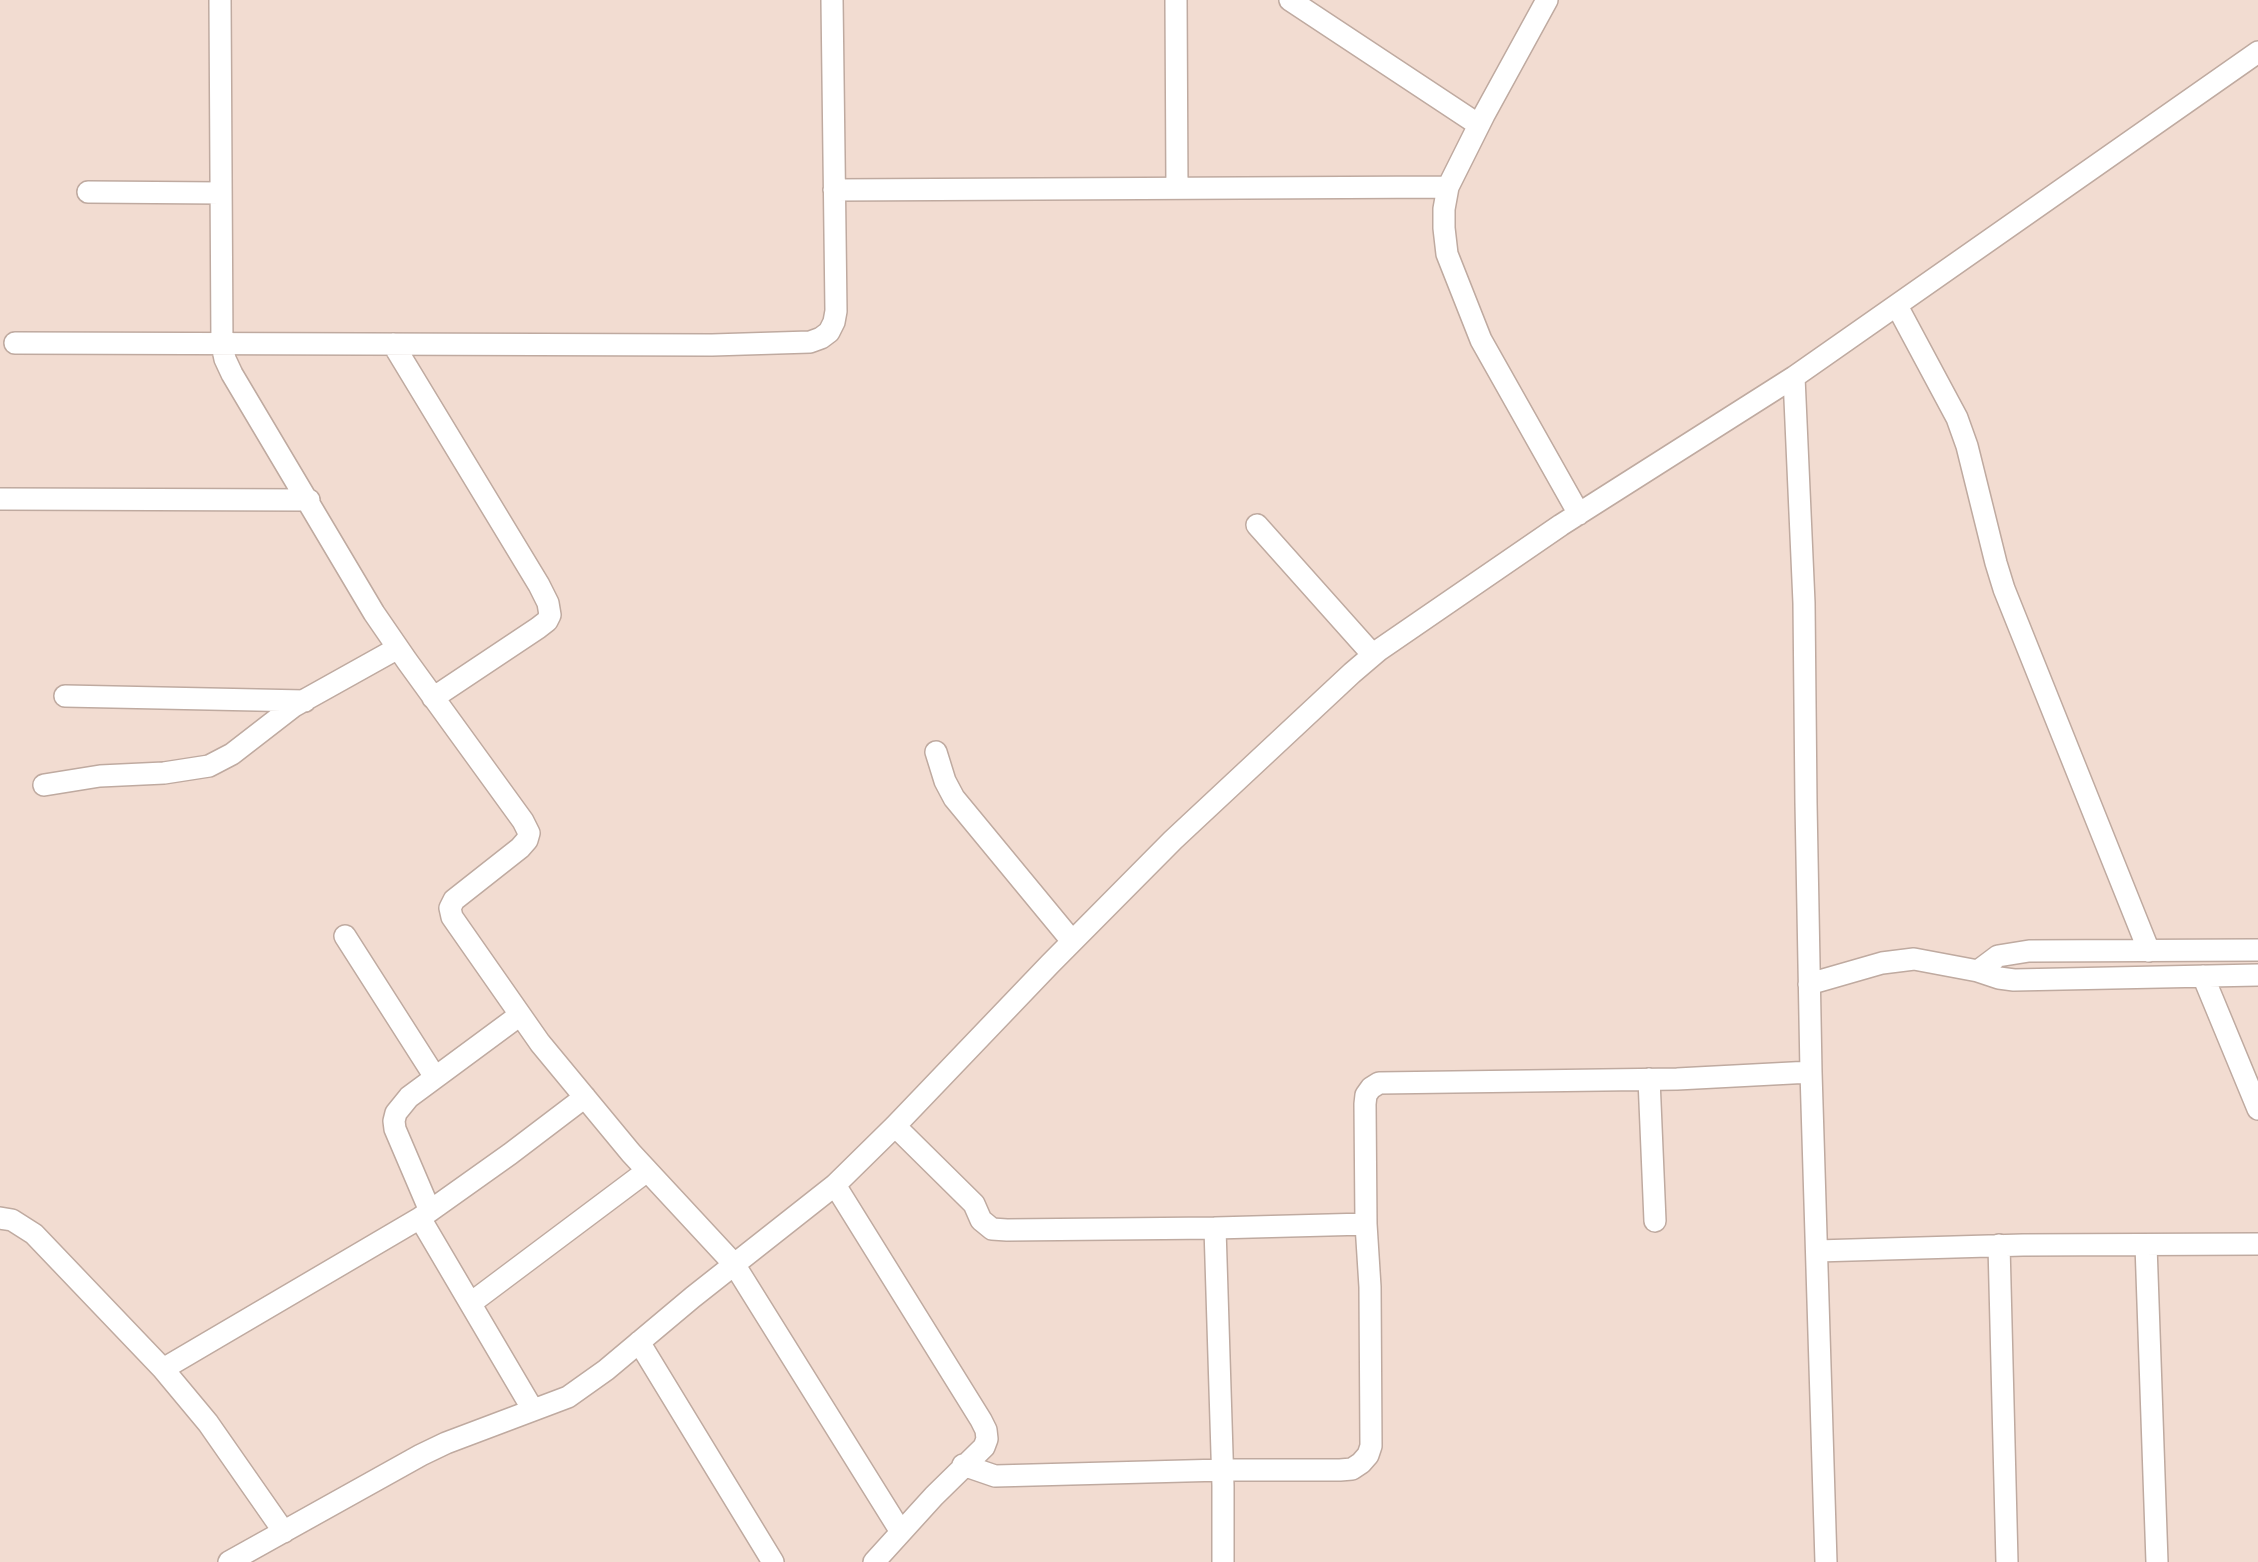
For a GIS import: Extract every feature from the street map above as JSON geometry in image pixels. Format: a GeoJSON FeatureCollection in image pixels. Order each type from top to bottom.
{"type":"FeatureCollection","features":[{"type":"Feature","properties":{"kind":"street"},"geometry":{"type":"LineString","coordinates":[[220,0],[222,345],[232,374],[309,500],[374,613],[523,820],[529,833],[527,840],[520,848],[460,894],[450,908],[452,917],[540,1043],[647,1171],[734,1264],[901,1532]]}},
{"type":"Feature","properties":{"kind":"street"},"geometry":{"type":"LineString","coordinates":[[15,343],[712,345],[810,342],[829,332],[834,322],[832,0]]}},
{"type":"Feature","properties":{"kind":"street"},"geometry":{"type":"LineString","coordinates":[[1176,0],[1177,188]]}},
{"type":"Feature","properties":{"kind":"street"},"geometry":{"type":"LineString","coordinates":[[1290,0],[1479,125]]}},
{"type":"Feature","properties":{"kind":"street"},"geometry":{"type":"LineString","coordinates":[[1548,0],[1479,125],[1448,187],[1444,209],[1447,254],[1481,340],[1579,514]]}},
{"type":"Feature","properties":{"kind":"street"},"geometry":{"type":"LineString","coordinates":[[229,1562],[446,1443],[568,1397],[606,1370],[734,1264],[835,1185],[1173,840],[1373,655],[1579,514],[1794,377],[2258,52]]}},
{"type":"Feature","properties":{"kind":"street"},"geometry":{"type":"LineString","coordinates":[[834,190],[1448,187]]}},
{"type":"Feature","properties":{"kind":"street"},"geometry":{"type":"LineString","coordinates":[[88,192],[221,193]]}},
{"type":"Feature","properties":{"kind":"street"},"geometry":{"type":"LineString","coordinates":[[1897,306],[1957,418],[1967,446],[2004,589],[2149,951]]}},
{"type":"Feature","properties":{"kind":"street"},"geometry":{"type":"LineString","coordinates":[[393,344],[539,585],[548,603],[550,615],[548,621],[433,698]]}},
{"type":"Feature","properties":{"kind":"street"},"geometry":{"type":"LineString","coordinates":[[1794,377],[1804,603],[1811,1072],[1826,1562]]}},
{"type":"Feature","properties":{"kind":"street"},"geometry":{"type":"LineString","coordinates":[[0,499],[309,500]]}},
{"type":"Feature","properties":{"kind":"street"},"geometry":{"type":"LineString","coordinates":[[1257,525],[1373,655]]}},
{"type":"Feature","properties":{"kind":"street"},"geometry":{"type":"LineString","coordinates":[[44,785],[100,776],[164,773],[209,766],[232,754],[284,713],[398,648]]}},
{"type":"Feature","properties":{"kind":"street"},"geometry":{"type":"LineString","coordinates":[[65,696],[305,700]]}},
{"type":"Feature","properties":{"kind":"street"},"geometry":{"type":"LineString","coordinates":[[936,752],[945,781],[954,798],[1072,941]]}},
{"type":"Feature","properties":{"kind":"street"},"geometry":{"type":"LineString","coordinates":[[345,936],[435,1077]]}},
{"type":"Feature","properties":{"kind":"street"},"geometry":{"type":"LineString","coordinates":[[1978,971],[1998,956],[2029,951],[2258,950]]}},
{"type":"Feature","properties":{"kind":"street"},"geometry":{"type":"LineString","coordinates":[[1809,984],[1905,959],[1978,971],[2014,981],[2258,975]]}},
{"type":"Feature","properties":{"kind":"street"},"geometry":{"type":"LineString","coordinates":[[2203,976],[2258,1109]]}},
{"type":"Feature","properties":{"kind":"street"},"geometry":{"type":"LineString","coordinates":[[520,1015],[401,1104],[394,1121],[425,1214],[471,1303],[533,1410]]}},
{"type":"Feature","properties":{"kind":"street"},"geometry":{"type":"LineString","coordinates":[[963,1466],[995,1476],[1222,1470],[1340,1470],[1352,1469],[1368,1455],[1371,1446],[1370,1287],[1366,1224],[1365,1104],[1366,1095],[1379,1083],[1649,1079],[1811,1072]]}},
{"type":"Feature","properties":{"kind":"street"},"geometry":{"type":"LineString","coordinates":[[1649,1079],[1655,1221]]}},
{"type":"Feature","properties":{"kind":"street"},"geometry":{"type":"LineString","coordinates":[[163,1369],[425,1214],[585,1097]]}},
{"type":"Feature","properties":{"kind":"street"},"geometry":{"type":"LineString","coordinates":[[895,1126],[974,1204],[981,1220],[992,1229],[1215,1228],[1366,1224]]}},
{"type":"Feature","properties":{"kind":"street"},"geometry":{"type":"LineString","coordinates":[[471,1303],[647,1171]]}},
{"type":"Feature","properties":{"kind":"street"},"geometry":{"type":"LineString","coordinates":[[835,1185],[986,1430],[987,1439],[984,1447],[963,1466],[874,1562]]}},
{"type":"Feature","properties":{"kind":"street"},"geometry":{"type":"LineString","coordinates":[[0,1218],[12,1220],[34,1234],[163,1369],[208,1423],[284,1532]]}},
{"type":"Feature","properties":{"kind":"street"},"geometry":{"type":"LineString","coordinates":[[1215,1228],[1223,1562]]}},
{"type":"Feature","properties":{"kind":"street"},"geometry":{"type":"LineString","coordinates":[[1817,1251],[1999,1245],[2258,1244]]}},
{"type":"Feature","properties":{"kind":"street"},"geometry":{"type":"LineString","coordinates":[[1999,1245],[2007,1562]]}},
{"type":"Feature","properties":{"kind":"street"},"geometry":{"type":"LineString","coordinates":[[2146,1245],[2157,1562]]}},
{"type":"Feature","properties":{"kind":"street"},"geometry":{"type":"LineString","coordinates":[[639,1342],[773,1562]]}}]}
